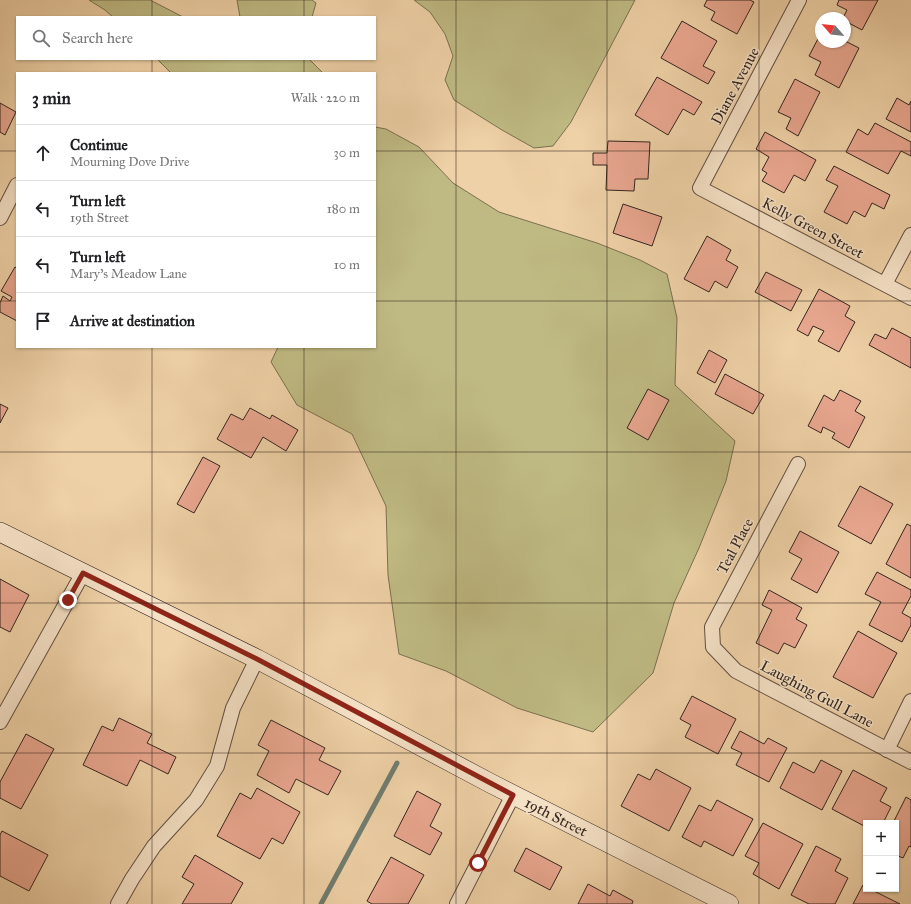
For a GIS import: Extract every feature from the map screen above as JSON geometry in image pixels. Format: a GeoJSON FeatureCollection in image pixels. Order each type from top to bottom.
{"type":"FeatureCollection","features":[{"type":"Feature","properties":{"kind":"street","name":"Diane Avenue"},"geometry":{"type":"LineString","coordinates":[[700,188],[799,0]]}},
{"type":"Feature","properties":{"kind":"street"},"geometry":{"type":"LineString","coordinates":[[0,218],[16,187]]}},
{"type":"Feature","properties":{"kind":"street","name":"Kelly Green Street"},"geometry":{"type":"LineString","coordinates":[[700,188],[911,298]]}},
{"type":"Feature","properties":{"kind":"street"},"geometry":{"type":"LineString","coordinates":[[885,284],[911,235]]}},
{"type":"Feature","properties":{"kind":"street","name":"Teal Place"},"geometry":{"type":"LineString","coordinates":[[714,647],[712,627],[798,464]]}},
{"type":"Feature","properties":{"kind":"street","name":"19th Street"},"geometry":{"type":"LineString","coordinates":[[0,532],[257,659],[513,795],[729,904]]}},
{"type":"Feature","properties":{"kind":"street"},"geometry":{"type":"LineString","coordinates":[[0,722],[83,573]]}},
{"type":"Feature","properties":{"kind":"street","name":"Laughing Gull Lane"},"geometry":{"type":"LineString","coordinates":[[714,647],[736,671],[911,762]]}},
{"type":"Feature","properties":{"kind":"street"},"geometry":{"type":"LineString","coordinates":[[118,904],[132,879],[154,846],[196,800],[217,766],[233,708],[257,659]]}},
{"type":"Feature","properties":{"kind":"street"},"geometry":{"type":"LineString","coordinates":[[887,750],[911,701]]}},
{"type":"Feature","properties":{"kind":"street"},"geometry":{"type":"LineString","coordinates":[[457,904],[513,795]]}},
{"type":"Feature","properties":{"kind":"shaded area"},"geometry":{"type":"Polygon","coordinates":[[[89,0],[150,0],[181,16],[112,16],[89,0]]]}},
{"type":"Feature","properties":{"kind":"shaded area"},"geometry":{"type":"Polygon","coordinates":[[[237,0],[312,0],[316,3],[312,16],[240,16],[237,0]]]}},
{"type":"Feature","properties":{"kind":"shaded area"},"geometry":{"type":"Polygon","coordinates":[[[414,0],[635,0],[571,122],[553,146],[534,148],[454,100],[445,80],[453,56],[445,34],[430,12],[414,0]]]}},
{"type":"Feature","properties":{"kind":"shaded area"},"geometry":{"type":"Polygon","coordinates":[[[158,60],[310,60],[322,72],[170,72],[158,60]]]}},
{"type":"Feature","properties":{"kind":"shaded area"},"geometry":{"type":"Polygon","coordinates":[[[376,127],[386,129],[419,147],[453,183],[499,212],[597,243],[640,260],[667,274],[677,318],[675,385],[735,441],[726,481],[699,548],[674,603],[653,673],[593,732],[517,708],[446,671],[399,654],[388,575],[386,506],[352,434],[297,405],[271,362],[278,348],[376,348],[376,127]]]}},
{"type":"Feature","properties":{"kind":"building"},"geometry":{"type":"Polygon","coordinates":[[[707,0],[750,0],[754,2],[737,34],[711,20],[715,12],[704,6],[707,0]]]}},
{"type":"Feature","properties":{"kind":"building"},"geometry":{"type":"Polygon","coordinates":[[[839,0],[878,0],[862,30],[851,24],[851,12],[846,12],[847,10],[837,5],[839,0]]]}},
{"type":"Feature","properties":{"kind":"building"},"geometry":{"type":"Polygon","coordinates":[[[682,21],[717,41],[703,66],[715,72],[708,84],[661,58],[682,21]]]}},
{"type":"Feature","properties":{"kind":"building"},"geometry":{"type":"Polygon","coordinates":[[[815,44],[815,48],[851,48],[851,44],[859,48],[839,88],[815,75],[821,62],[809,56],[815,44]]]}},
{"type":"Feature","properties":{"kind":"building"},"geometry":{"type":"Polygon","coordinates":[[[657,77],[702,102],[694,115],[683,109],[668,135],[635,115],[657,77]]]}},
{"type":"Feature","properties":{"kind":"building"},"geometry":{"type":"Polygon","coordinates":[[[795,79],[820,92],[798,136],[786,129],[791,118],[778,112],[795,79]]]}},
{"type":"Feature","properties":{"kind":"building"},"geometry":{"type":"Polygon","coordinates":[[[897,98],[909,105],[911,101],[911,132],[886,119],[897,98]]]}},
{"type":"Feature","properties":{"kind":"building"},"geometry":{"type":"Polygon","coordinates":[[[0,103],[16,112],[5,135],[0,132],[0,103]]]}},
{"type":"Feature","properties":{"kind":"building"},"geometry":{"type":"Polygon","coordinates":[[[875,123],[911,142],[911,156],[901,151],[888,174],[846,152],[858,129],[868,135],[875,123]]]}},
{"type":"Feature","properties":{"kind":"building"},"geometry":{"type":"Polygon","coordinates":[[[765,132],[816,160],[805,181],[794,175],[784,193],[762,181],[767,173],[762,170],[769,157],[756,149],[765,132]]]}},
{"type":"Feature","properties":{"kind":"building"},"geometry":{"type":"Polygon","coordinates":[[[608,141],[650,142],[648,179],[635,179],[634,191],[606,190],[607,165],[593,165],[593,153],[607,153],[608,141]]]}},
{"type":"Feature","properties":{"kind":"building"},"geometry":{"type":"Polygon","coordinates":[[[834,166],[890,195],[884,209],[872,203],[865,217],[854,211],[847,224],[824,212],[838,186],[826,180],[834,166]]]}},
{"type":"Feature","properties":{"kind":"building"},"geometry":{"type":"Polygon","coordinates":[[[623,204],[662,217],[652,246],[613,233],[623,204]]]}},
{"type":"Feature","properties":{"kind":"building"},"geometry":{"type":"Polygon","coordinates":[[[707,236],[731,250],[726,260],[738,267],[727,288],[715,281],[709,292],[684,279],[707,236]]]}},
{"type":"Feature","properties":{"kind":"building"},"geometry":{"type":"Polygon","coordinates":[[[16,268],[16,320],[0,312],[0,303],[3,296],[10,301],[12,297],[1,291],[16,268]]]}},
{"type":"Feature","properties":{"kind":"building"},"geometry":{"type":"Polygon","coordinates":[[[766,272],[802,290],[791,311],[755,292],[766,272]]]}},
{"type":"Feature","properties":{"kind":"building"},"geometry":{"type":"Polygon","coordinates":[[[819,289],[850,306],[845,316],[855,322],[839,352],[818,341],[824,331],[813,326],[808,336],[797,330],[819,289]]]}},
{"type":"Feature","properties":{"kind":"building"},"geometry":{"type":"Polygon","coordinates":[[[892,328],[911,338],[911,368],[869,345],[875,334],[886,339],[892,328]]]}},
{"type":"Feature","properties":{"kind":"building"},"geometry":{"type":"Polygon","coordinates":[[[709,350],[727,360],[715,383],[697,373],[709,350]]]}},
{"type":"Feature","properties":{"kind":"building"},"geometry":{"type":"Polygon","coordinates":[[[725,374],[764,395],[753,414],[715,394],[725,374]]]}},
{"type":"Feature","properties":{"kind":"building"},"geometry":{"type":"Polygon","coordinates":[[[648,389],[669,400],[648,440],[627,428],[648,389]]]}},
{"type":"Feature","properties":{"kind":"building"},"geometry":{"type":"Polygon","coordinates":[[[840,390],[861,401],[855,411],[865,417],[849,448],[832,438],[835,433],[823,427],[821,433],[808,426],[824,395],[834,401],[840,390]]]}},
{"type":"Feature","properties":{"kind":"building"},"geometry":{"type":"Polygon","coordinates":[[[0,404],[8,408],[0,423],[0,404]]]}},
{"type":"Feature","properties":{"kind":"building"},"geometry":{"type":"Polygon","coordinates":[[[250,408],[270,419],[272,415],[298,430],[286,451],[263,437],[251,458],[217,439],[231,414],[243,420],[250,408]]]}},
{"type":"Feature","properties":{"kind":"building"},"geometry":{"type":"Polygon","coordinates":[[[203,457],[220,466],[194,513],[177,504],[203,457]]]}},
{"type":"Feature","properties":{"kind":"building"},"geometry":{"type":"Polygon","coordinates":[[[860,486],[893,504],[871,544],[838,526],[860,486]]]}},
{"type":"Feature","properties":{"kind":"building"},"geometry":{"type":"Polygon","coordinates":[[[907,524],[911,526],[911,578],[886,564],[907,524]]]}},
{"type":"Feature","properties":{"kind":"building"},"geometry":{"type":"Polygon","coordinates":[[[800,531],[839,552],[817,593],[791,579],[802,559],[789,552],[800,531]]]}},
{"type":"Feature","properties":{"kind":"building"},"geometry":{"type":"Polygon","coordinates":[[[877,572],[911,590],[911,596],[902,613],[911,618],[911,625],[902,642],[869,625],[881,602],[865,594],[877,572]]]}},
{"type":"Feature","properties":{"kind":"building"},"geometry":{"type":"Polygon","coordinates":[[[0,579],[29,595],[10,632],[0,627],[0,579]]]}},
{"type":"Feature","properties":{"kind":"building"},"geometry":{"type":"Polygon","coordinates":[[[769,590],[802,608],[796,619],[807,625],[795,648],[784,643],[778,654],[756,643],[772,610],[762,605],[769,590]]]}},
{"type":"Feature","properties":{"kind":"building"},"geometry":{"type":"Polygon","coordinates":[[[858,631],[897,653],[873,698],[833,677],[858,631]]]}},
{"type":"Feature","properties":{"kind":"building"},"geometry":{"type":"Polygon","coordinates":[[[692,696],[736,719],[718,754],[685,737],[691,725],[680,719],[692,696]]]}},
{"type":"Feature","properties":{"kind":"building"},"geometry":{"type":"Polygon","coordinates":[[[119,718],[152,734],[147,743],[176,757],[168,774],[140,760],[127,786],[83,765],[102,726],[113,731],[119,718]]]}},
{"type":"Feature","properties":{"kind":"building"},"geometry":{"type":"Polygon","coordinates":[[[271,720],[325,748],[319,760],[341,771],[328,795],[296,779],[289,793],[257,775],[269,751],[258,745],[271,720]]]}},
{"type":"Feature","properties":{"kind":"building"},"geometry":{"type":"Polygon","coordinates":[[[740,731],[764,744],[768,738],[787,748],[769,782],[736,765],[742,753],[731,748],[740,731]]]}},
{"type":"Feature","properties":{"kind":"building"},"geometry":{"type":"Polygon","coordinates":[[[26,734],[54,749],[21,809],[0,798],[0,782],[26,734]]]}},
{"type":"Feature","properties":{"kind":"building"},"geometry":{"type":"Polygon","coordinates":[[[821,760],[842,771],[822,810],[780,788],[793,762],[814,773],[821,760]]]}},
{"type":"Feature","properties":{"kind":"building"},"geometry":{"type":"Polygon","coordinates":[[[656,769],[691,788],[669,831],[621,806],[638,774],[650,780],[656,769]]]}},
{"type":"Feature","properties":{"kind":"building"},"geometry":{"type":"Polygon","coordinates":[[[853,770],[887,788],[880,801],[891,807],[884,820],[863,820],[863,825],[832,809],[853,770]]]}},
{"type":"Feature","properties":{"kind":"building"},"geometry":{"type":"Polygon","coordinates":[[[257,788],[300,812],[283,844],[272,838],[260,859],[217,836],[240,793],[251,799],[257,788]]]}},
{"type":"Feature","properties":{"kind":"building"},"geometry":{"type":"Polygon","coordinates":[[[417,791],[441,804],[430,826],[442,833],[430,855],[394,836],[417,791]]]}},
{"type":"Feature","properties":{"kind":"building"},"geometry":{"type":"Polygon","coordinates":[[[906,797],[911,800],[911,847],[909,846],[903,858],[899,856],[899,820],[894,820],[906,797]]]}},
{"type":"Feature","properties":{"kind":"building"},"geometry":{"type":"Polygon","coordinates":[[[717,800],[753,819],[733,856],[704,841],[701,847],[682,837],[699,805],[711,811],[717,800]]]}},
{"type":"Feature","properties":{"kind":"building"},"geometry":{"type":"Polygon","coordinates":[[[763,823],[803,844],[779,889],[753,874],[759,863],[745,856],[763,823]]]}},
{"type":"Feature","properties":{"kind":"building"},"geometry":{"type":"Polygon","coordinates":[[[2,831],[48,855],[29,891],[0,876],[0,835],[2,831]]]}},
{"type":"Feature","properties":{"kind":"building"},"geometry":{"type":"Polygon","coordinates":[[[816,846],[841,859],[835,871],[848,878],[835,904],[809,904],[791,895],[816,846]]]}},
{"type":"Feature","properties":{"kind":"building"},"geometry":{"type":"Polygon","coordinates":[[[526,848],[562,867],[550,890],[514,871],[526,848]]]}},
{"type":"Feature","properties":{"kind":"building"},"geometry":{"type":"Polygon","coordinates":[[[195,855],[243,883],[231,904],[182,904],[194,884],[182,877],[195,855]]]}},
{"type":"Feature","properties":{"kind":"building"},"geometry":{"type":"Polygon","coordinates":[[[391,857],[424,875],[408,904],[372,904],[367,901],[391,857]]]}},
{"type":"Feature","properties":{"kind":"building"},"geometry":{"type":"Polygon","coordinates":[[[588,884],[610,896],[613,890],[633,901],[632,904],[578,904],[588,884]]]}},
{"type":"Feature","properties":{"kind":"building"},"geometry":{"type":"Polygon","coordinates":[[[863,885],[863,892],[876,892],[900,904],[853,904],[863,885]]]}},
{"type":"Feature","properties":{"kind":"waterway"},"geometry":{"type":"LineString","coordinates":[[321,904],[397,763]]}},
{"type":"Feature","properties":{"kind":"route"},"geometry":{"type":"LineString","coordinates":[[68,600],[83,573],[257,659],[513,795],[478,863]]}}]}
